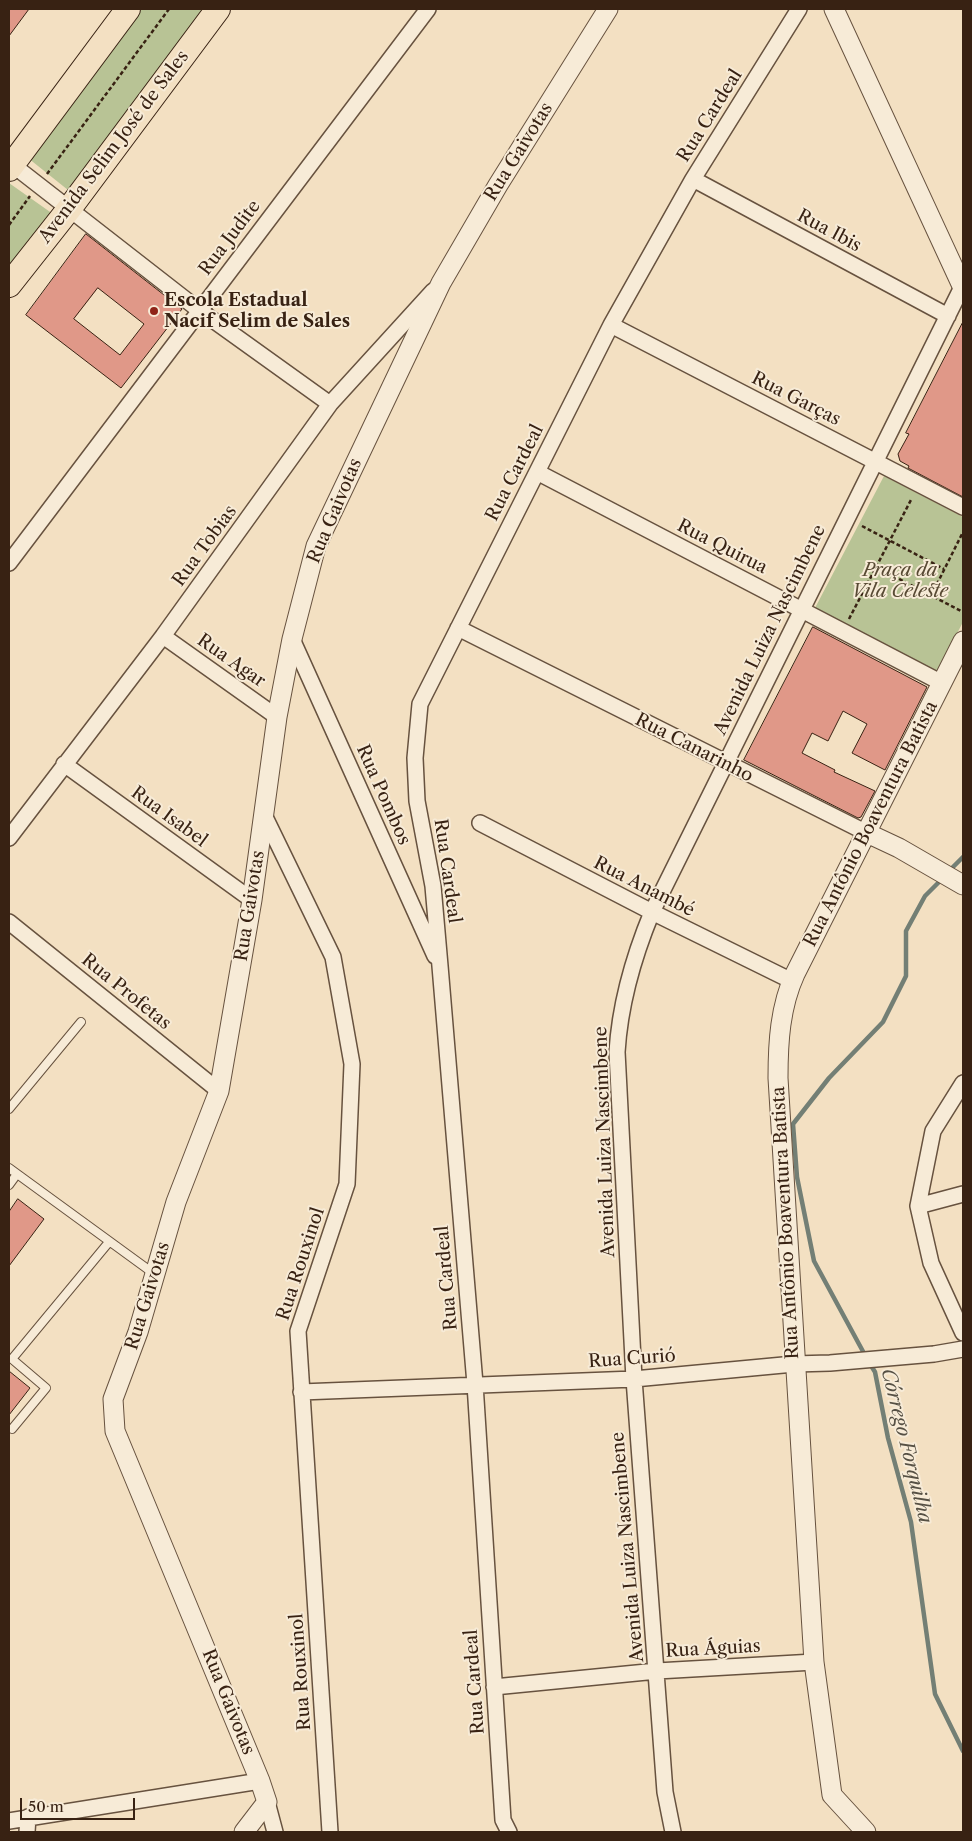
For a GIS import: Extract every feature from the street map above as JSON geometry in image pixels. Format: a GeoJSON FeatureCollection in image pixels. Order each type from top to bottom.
{"type":"FeatureCollection","features":[{"type":"Feature","properties":{"kind":"main road"},"geometry":{"type":"LineString","coordinates":[[10,165],[128,9]]}},
{"type":"Feature","properties":{"kind":"main road","name":"Avenida Selim José de Sales"},"geometry":{"type":"LineString","coordinates":[[9,285],[69,209],[218,9]]}},
{"type":"Feature","properties":{"kind":"street","name":"Rua Judite"},"geometry":{"type":"LineString","coordinates":[[9,563],[428,9]]}},
{"type":"Feature","properties":{"kind":"street","name":"Rua Gaivotas"},"geometry":{"type":"LineString","coordinates":[[275,1832],[260,1781],[116,1431],[112,1399],[138,1332],[176,1202],[219,1091],[252,900],[277,717],[292,639],[316,546],[441,283],[498,185],[608,9]]}},
{"type":"Feature","properties":{"kind":"street","name":"Rua Cardeal"},"geometry":{"type":"LineString","coordinates":[[509,1832],[503,1820],[475,1384],[433,886],[417,801],[415,758],[420,704],[611,325],[694,178],[799,9]]}},
{"type":"Feature","properties":{"kind":"street"},"geometry":{"type":"LineString","coordinates":[[834,9],[963,288]]}},
{"type":"Feature","properties":{"kind":"street"},"geometry":{"type":"LineString","coordinates":[[10,165],[199,310],[330,404]]}},
{"type":"Feature","properties":{"kind":"street","name":"Rua Ibis"},"geometry":{"type":"LineString","coordinates":[[694,178],[948,316]]}},
{"type":"Feature","properties":{"kind":"street","name":"Rua Tobias"},"geometry":{"type":"LineString","coordinates":[[9,838],[163,636],[330,404],[441,283]]}},
{"type":"Feature","properties":{"kind":"street","name":"Avenida Luiza Nascimbene"},"geometry":{"type":"LineString","coordinates":[[673,1832],[665,1792],[634,1379],[617,1052],[621,1010],[635,954],[652,912],[875,461],[963,288]]}},
{"type":"Feature","properties":{"kind":"street","name":"Rua Garças"},"geometry":{"type":"LineString","coordinates":[[611,325],[963,506]]}},
{"type":"Feature","properties":{"kind":"street","name":"Rua Quirua"},"geometry":{"type":"LineString","coordinates":[[537,472],[942,683]]}},
{"type":"Feature","properties":{"kind":"street","name":"Rua Canarinho"},"geometry":{"type":"LineString","coordinates":[[458,628],[725,764],[899,848],[963,885]]}},
{"type":"Feature","properties":{"kind":"street","name":"Rua Agar"},"geometry":{"type":"LineString","coordinates":[[163,636],[277,717]]}},
{"type":"Feature","properties":{"kind":"street","name":"Rua Pombos"},"geometry":{"type":"LineString","coordinates":[[292,639],[440,966]]}},
{"type":"Feature","properties":{"kind":"street","name":"Rua Antônio Boaventura Batista"},"geometry":{"type":"LineString","coordinates":[[866,1832],[832,1795],[814,1662],[794,1364],[778,1078],[779,1043],[782,1015],[792,982],[963,641]]}},
{"type":"Feature","properties":{"kind":"street","name":"Rua Isabel"},"geometry":{"type":"LineString","coordinates":[[64,764],[252,900]]}},
{"type":"Feature","properties":{"kind":"street","name":"Rua Rouxinol"},"geometry":{"type":"LineString","coordinates":[[264,815],[333,957],[352,1064],[347,1184],[298,1331],[330,1832]]}},
{"type":"Feature","properties":{"kind":"street","name":"Rua Anambé"},"geometry":{"type":"LineString","coordinates":[[480,823],[792,982]]}},
{"type":"Feature","properties":{"kind":"street","name":"Rua Profetas"},"geometry":{"type":"LineString","coordinates":[[9,922],[219,1091]]}},
{"type":"Feature","properties":{"kind":"street"},"geometry":{"type":"LineString","coordinates":[[963,1083],[933,1132],[918,1206],[931,1263],[963,1333]]}},
{"type":"Feature","properties":{"kind":"street"},"geometry":{"type":"LineString","coordinates":[[918,1206],[963,1194]]}},
{"type":"Feature","properties":{"kind":"street","name":"Rua Curió"},"geometry":{"type":"LineString","coordinates":[[301,1392],[634,1379],[794,1364],[830,1363],[934,1354],[963,1349]]}},
{"type":"Feature","properties":{"kind":"street","name":"Rua Águias"},"geometry":{"type":"LineString","coordinates":[[494,1687],[657,1671],[814,1662]]}},
{"type":"Feature","properties":{"kind":"street"},"geometry":{"type":"LineString","coordinates":[[9,1820],[28,1825],[260,1781]]}},
{"type":"Feature","properties":{"kind":"street"},"geometry":{"type":"LineString","coordinates":[[244,1832],[268,1808],[283,1832]]}},
{"type":"Feature","properties":{"kind":"lane"},"geometry":{"type":"LineString","coordinates":[[9,1109],[80,1022]]}},
{"type":"Feature","properties":{"kind":"lane"},"geometry":{"type":"LineString","coordinates":[[9,1168],[155,1275]]}},
{"type":"Feature","properties":{"kind":"lane"},"geometry":{"type":"LineString","coordinates":[[9,1185],[17,1174]]}},
{"type":"Feature","properties":{"kind":"lane"},"geometry":{"type":"LineString","coordinates":[[12,1429],[46,1388],[12,1359],[109,1242]]}},
{"type":"Feature","properties":{"kind":"path"},"geometry":{"type":"LineString","coordinates":[[9,225],[169,9]]}},
{"type":"Feature","properties":{"kind":"path"},"geometry":{"type":"LineString","coordinates":[[848,620],[914,494]]}},
{"type":"Feature","properties":{"kind":"path"},"geometry":{"type":"LineString","coordinates":[[862,526],[944,569]]}},
{"type":"Feature","properties":{"kind":"path"},"geometry":{"type":"LineString","coordinates":[[931,596],[963,532]]}},
{"type":"Feature","properties":{"kind":"path"},"geometry":{"type":"LineString","coordinates":[[876,567],[963,612]]}},
{"type":"Feature","properties":{"kind":"green space"},"geometry":{"type":"Polygon","coordinates":[[[141,9],[207,9],[68,190],[28,158],[141,9]]]}},
{"type":"Feature","properties":{"kind":"green space"},"geometry":{"type":"Polygon","coordinates":[[[9,183],[53,214],[9,271],[9,183]]]}},
{"type":"Feature","properties":{"kind":"green space","name":"Praça da Vila Celeste"},"geometry":{"type":"Polygon","coordinates":[[[884,476],[963,517],[963,622],[937,672],[815,608],[884,476]]]}},
{"type":"Feature","properties":{"kind":"building"},"geometry":{"type":"Polygon","coordinates":[[[9,9],[29,9],[9,36],[9,9]]]}},
{"type":"Feature","properties":{"kind":"building","name":"Escola Estadual Nacif Selim de Sales"},"geometry":{"type":"Polygon","coordinates":[[[86,234],[182,309],[121,388],[26,315],[86,234]],[[98,288],[74,319],[120,355],[144,324],[98,288]]]}},
{"type":"Feature","properties":{"kind":"building"},"geometry":{"type":"Polygon","coordinates":[[[963,322],[963,497],[908,468],[909,466],[900,461],[898,454],[909,434],[906,433],[963,322]]]}},
{"type":"Feature","properties":{"kind":"building"},"geometry":{"type":"Polygon","coordinates":[[[813,627],[927,687],[885,770],[852,753],[867,724],[843,711],[828,741],[812,733],[802,753],[835,770],[834,772],[875,791],[861,817],[858,818],[744,760],[813,627]]]}},
{"type":"Feature","properties":{"kind":"building"},"geometry":{"type":"Polygon","coordinates":[[[18,1199],[44,1219],[9,1266],[9,1212],[18,1199]]]}},
{"type":"Feature","properties":{"kind":"building"},"geometry":{"type":"Polygon","coordinates":[[[9,1371],[30,1388],[9,1415],[9,1371]]]}},
{"type":"Feature","properties":{"kind":"waterway","name":"Córrego Forquilha"},"geometry":{"type":"LineString","coordinates":[[949,871],[963,857]]}},
{"type":"Feature","properties":{"kind":"waterway","name":"Córrego Forquilha"},"geometry":{"type":"LineString","coordinates":[[866,1357],[814,1261],[797,1177],[793,1124],[829,1078],[883,1022],[906,976],[906,931],[925,896],[942,879]]}},
{"type":"Feature","properties":{"kind":"waterway","name":"Córrego Forquilha"},"geometry":{"type":"LineString","coordinates":[[870,1364],[875,1372],[888,1438],[911,1522],[935,1694],[963,1751]]}},
{"type":"Feature","properties":{"kind":"place","name":"Escola Estadual Nacif Selim de Sales"},"geometry":{"type":"Point","coordinates":[154,311]}}]}
